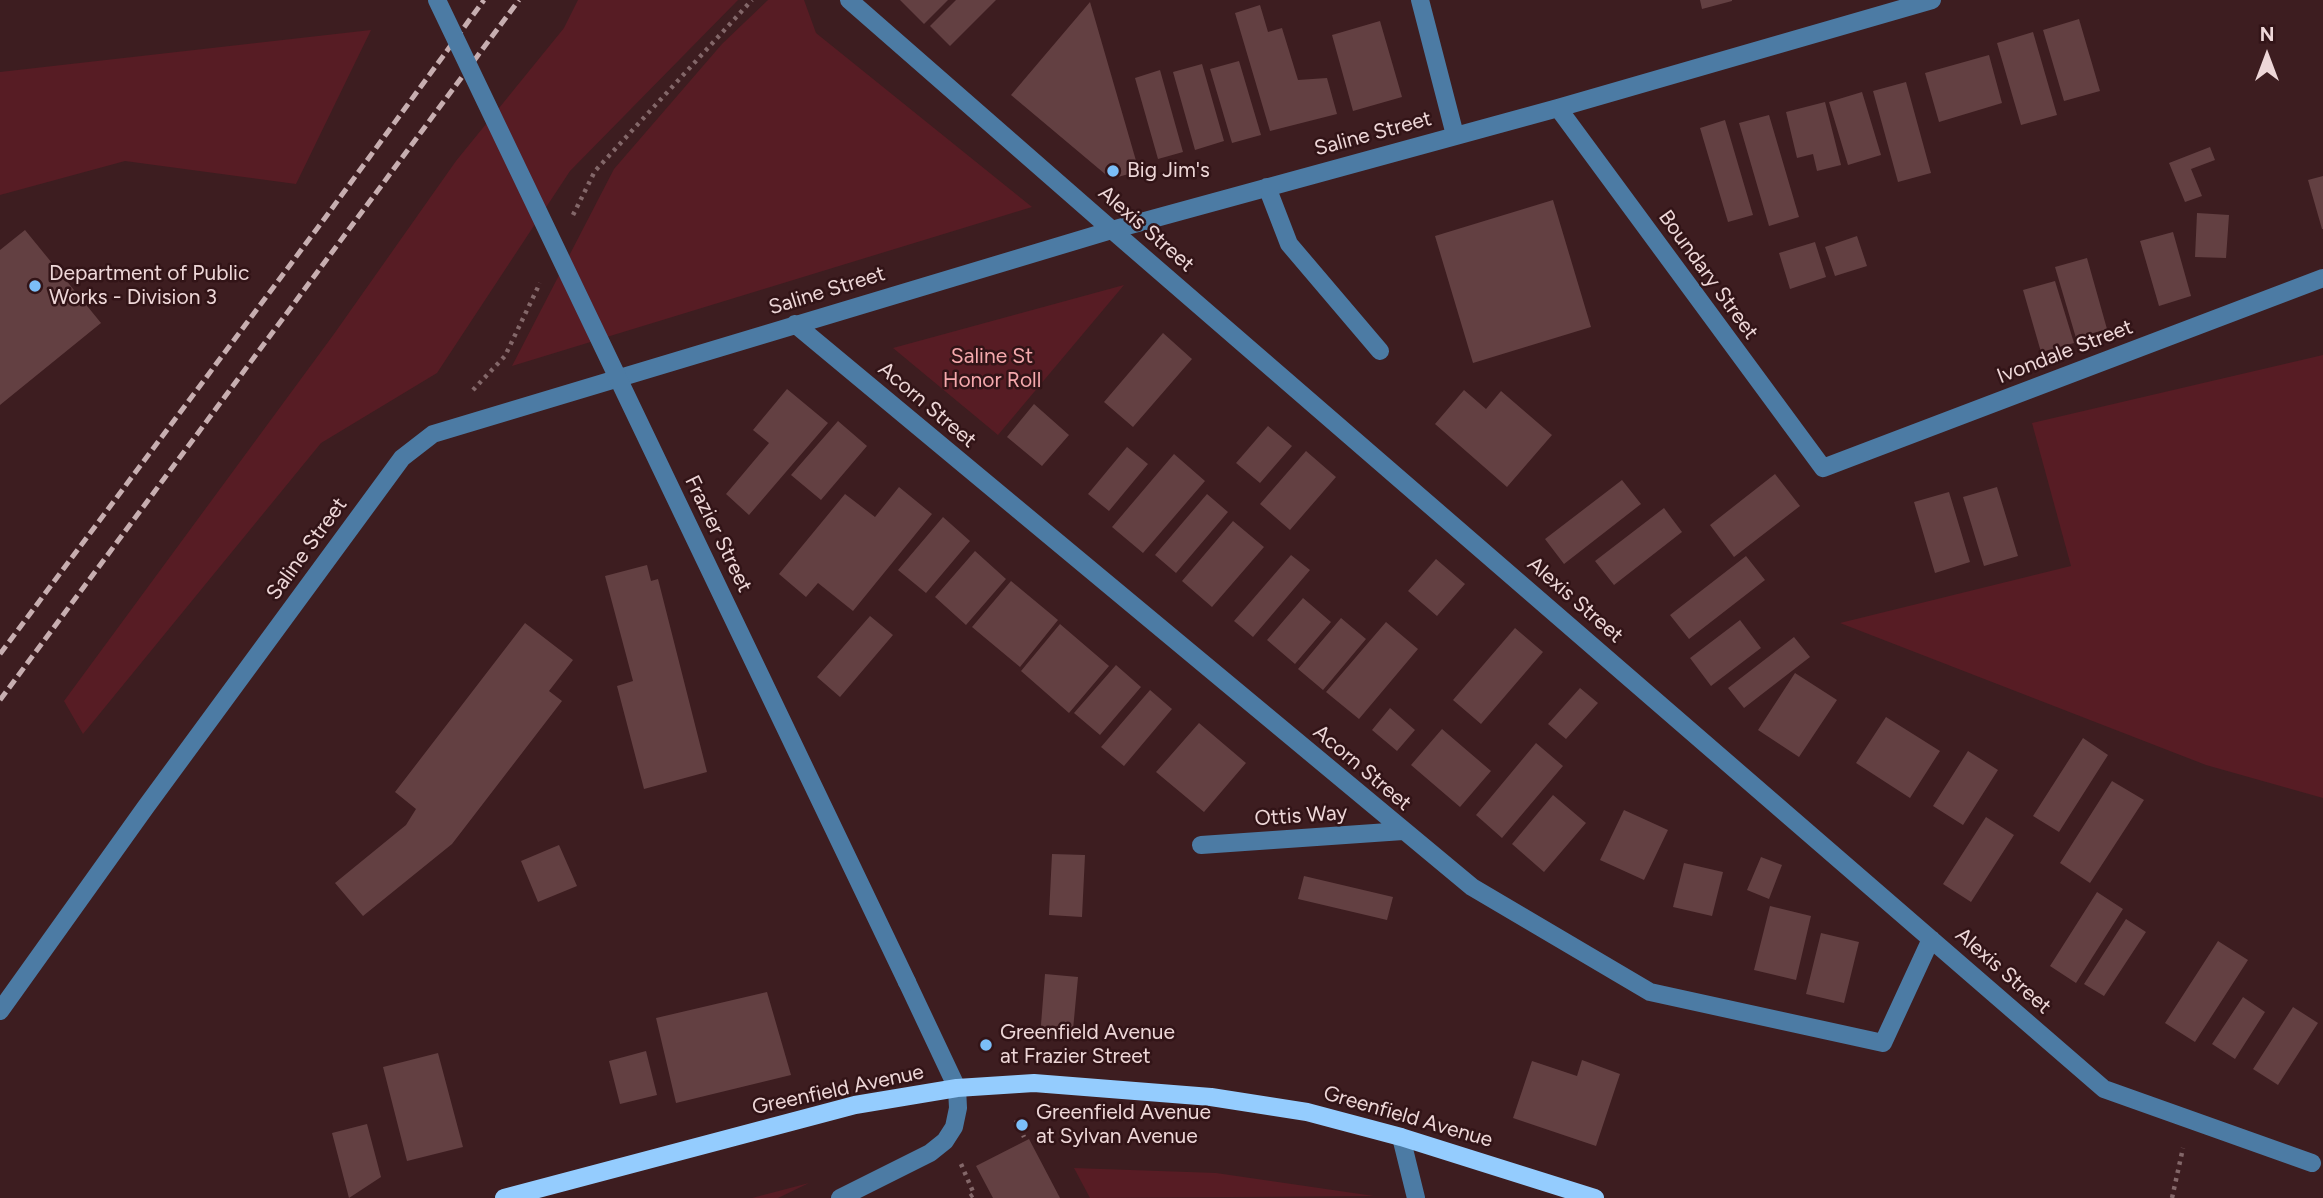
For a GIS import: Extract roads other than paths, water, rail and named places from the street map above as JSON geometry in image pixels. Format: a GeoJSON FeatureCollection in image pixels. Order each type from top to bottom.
{"type":"FeatureCollection","features":[{"type":"Feature","properties":{"kind":"main road","name":"Greenfield Avenue"},"geometry":{"type":"LineString","coordinates":[[504,1198],[855,1105],[957,1088],[1034,1083],[1211,1097],[1307,1112],[1401,1137],[1595,1198]]}},
{"type":"Feature","properties":{"kind":"street","name":"Frazier Street"},"geometry":{"type":"LineString","coordinates":[[437,0],[957,1088]]}},
{"type":"Feature","properties":{"kind":"street","name":"Alexis Street"},"geometry":{"type":"LineString","coordinates":[[849,0],[2104,1089],[2312,1163]]}},
{"type":"Feature","properties":{"kind":"street"},"geometry":{"type":"LineString","coordinates":[[1420,0],[1455,135]]}},
{"type":"Feature","properties":{"kind":"street","name":"Saline Street"},"geometry":{"type":"LineString","coordinates":[[0,1011],[402,458],[433,434],[1112,230],[1558,108],[1932,0]]}},
{"type":"Feature","properties":{"kind":"street","name":"Boundary Street"},"geometry":{"type":"LineString","coordinates":[[1558,108],[1823,468]]}},
{"type":"Feature","properties":{"kind":"street"},"geometry":{"type":"LineString","coordinates":[[1267,187],[1289,244],[1380,351]]}},
{"type":"Feature","properties":{"kind":"street","name":"Ivondale Street"},"geometry":{"type":"LineString","coordinates":[[1823,468],[2323,278]]}},
{"type":"Feature","properties":{"kind":"street","name":"Acorn Street"},"geometry":{"type":"LineString","coordinates":[[794,324],[1472,887],[1650,992],[1883,1043],[1931,939]]}},
{"type":"Feature","properties":{"kind":"street","name":"Ottis Way"},"geometry":{"type":"LineString","coordinates":[[1201,845],[1403,831]]}},
{"type":"Feature","properties":{"kind":"street"},"geometry":{"type":"LineString","coordinates":[[840,1198],[930,1153],[945,1142],[954,1126],[958,1108],[957,1088]]}},
{"type":"Feature","properties":{"kind":"street"},"geometry":{"type":"LineString","coordinates":[[1401,1137],[1416,1198]]}},
{"type":"Feature","properties":{"kind":"railway"},"geometry":{"type":"LineString","coordinates":[[0,654],[484,0]]}},
{"type":"Feature","properties":{"kind":"railway"},"geometry":{"type":"LineString","coordinates":[[0,700],[519,0]]}},
{"type":"Feature","properties":{"kind":"place","name":"Big Jim's"},"geometry":{"type":"Point","coordinates":[1113,171]}},
{"type":"Feature","properties":{"kind":"place","name":"Department of Public Works - Division 3"},"geometry":{"type":"Point","coordinates":[35,286]}},
{"type":"Feature","properties":{"kind":"place","name":"Greenfield Avenue at Frazier Street"},"geometry":{"type":"Point","coordinates":[986,1045]}},
{"type":"Feature","properties":{"kind":"place","name":"Greenfield Avenue at Sylvan Avenue"},"geometry":{"type":"Point","coordinates":[1022,1125]}},
{"type":"Feature","properties":{"kind":"park label","name":"Saline St Honor Roll"},"geometry":{"type":"Point","coordinates":[992,369]}}]}
